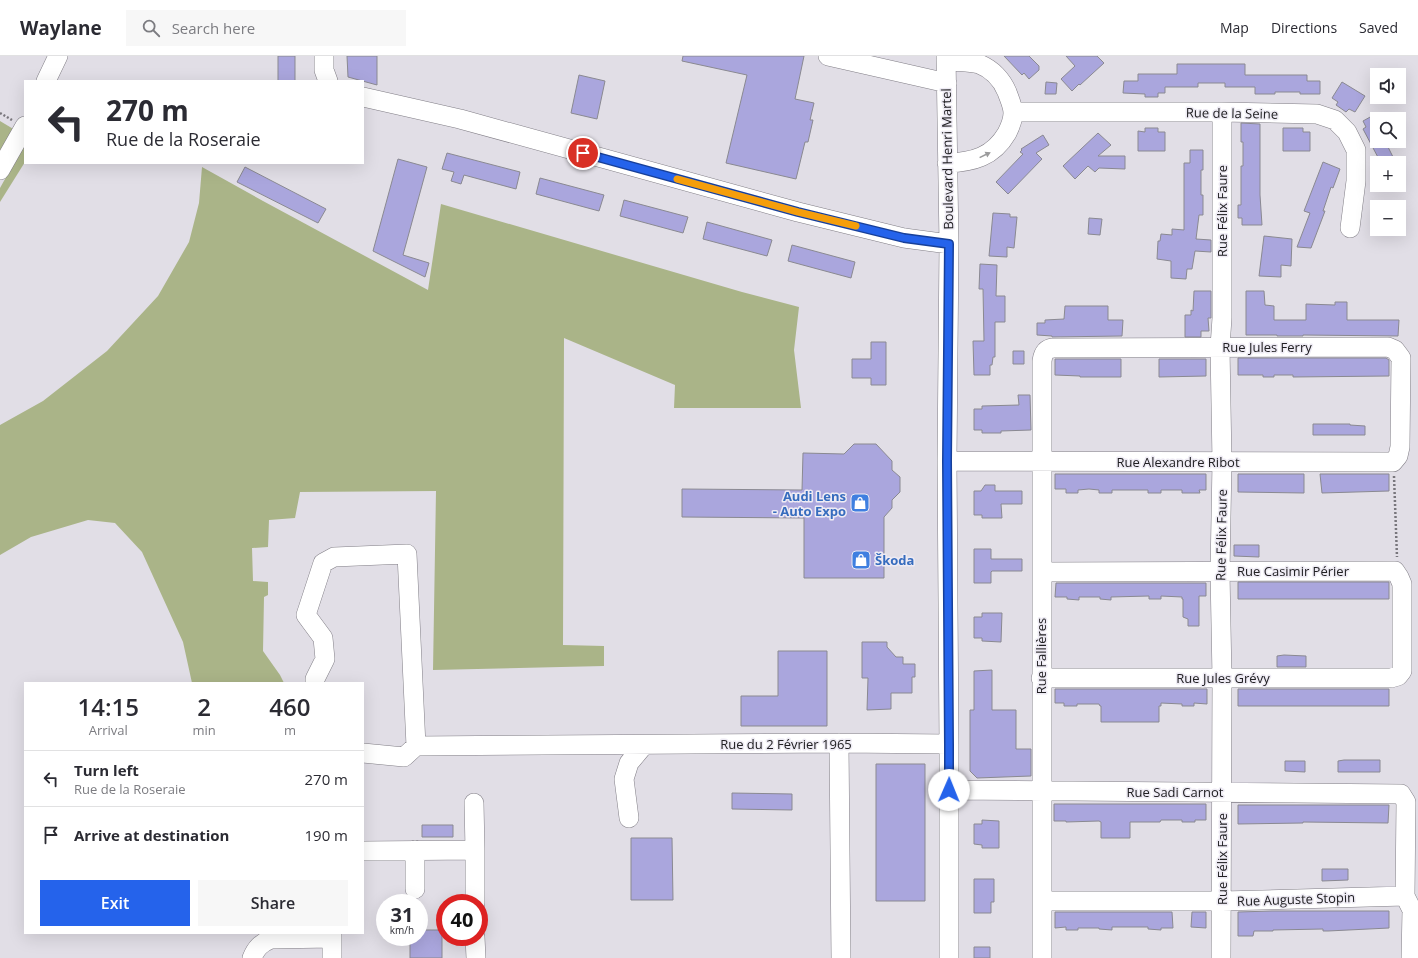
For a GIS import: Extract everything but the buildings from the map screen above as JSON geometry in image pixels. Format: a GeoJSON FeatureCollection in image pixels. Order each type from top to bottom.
{"type":"FeatureCollection","features":[{"type":"Feature","properties":{"kind":"street"},"geometry":{"type":"LineString","coordinates":[[46,80],[58,56]]}},
{"type":"Feature","properties":{"kind":"street"},"geometry":{"type":"LineString","coordinates":[[324,56],[324,70],[328,80]]}},
{"type":"Feature","properties":{"kind":"street"},"geometry":{"type":"LineString","coordinates":[[828,56],[946,83]]}},
{"type":"Feature","properties":{"kind":"street"},"geometry":{"type":"LineString","coordinates":[[946,58],[979,64],[993,72],[1003,84],[1010,100],[1013,112],[1011,125],[996,149],[976,159],[947,163]]}},
{"type":"Feature","properties":{"kind":"street","name":"Boulevard Henri Martel"},"geometry":{"type":"LineString","coordinates":[[946,58],[949,244],[947,461],[949,958]]}},
{"type":"Feature","properties":{"kind":"street"},"geometry":{"type":"LineString","coordinates":[[364,98],[460,118],[798,212],[904,238],[949,244]]}},
{"type":"Feature","properties":{"kind":"street","name":"Rue de la Seine"},"geometry":{"type":"LineString","coordinates":[[1013,112],[1222,112],[1317,114],[1335,120],[1347,132],[1356,150],[1356,181],[1350,228]]}},
{"type":"Feature","properties":{"kind":"street","name":"Rue Félix Faure"},"geometry":{"type":"LineString","coordinates":[[1221,958],[1222,678],[1220,572],[1222,462],[1220,347],[1222,318],[1222,112]]}},
{"type":"Feature","properties":{"kind":"street"},"geometry":{"type":"LineString","coordinates":[[0,170],[24,128]]}},
{"type":"Feature","properties":{"kind":"street","name":"Rue Jules Ferry"},"geometry":{"type":"LineString","coordinates":[[1043,355],[1048,349],[1053,348],[1388,347],[1395,350],[1401,358],[1396,454]]}},
{"type":"Feature","properties":{"kind":"street","name":"Rue Fallières"},"geometry":{"type":"LineString","coordinates":[[1042,958],[1041,678],[1043,355]]}},
{"type":"Feature","properties":{"kind":"street","name":"Rue Alexandre Ribot"},"geometry":{"type":"LineString","coordinates":[[947,461],[1222,462],[1396,454]]}},
{"type":"Feature","properties":{"kind":"street"},"geometry":{"type":"LineString","coordinates":[[315,682],[315,679],[325,660],[323,638],[306,615],[323,563],[334,557],[407,554],[416,746],[404,757],[364,753]]}},
{"type":"Feature","properties":{"kind":"street","name":"Rue Casimir Périer"},"geometry":{"type":"LineString","coordinates":[[1042,572],[1395,571],[1396,573]]}},
{"type":"Feature","properties":{"kind":"street","name":"Rue Jules Grévy"},"geometry":{"type":"LineString","coordinates":[[1041,678],[1392,678],[1398,676],[1402,670],[1402,584],[1396,573]]}},
{"type":"Feature","properties":{"kind":"street"},"geometry":{"type":"LineString","coordinates":[[839,743],[841,958]]}},
{"type":"Feature","properties":{"kind":"street","name":"Rue du 2 Février 1965"},"geometry":{"type":"LineString","coordinates":[[416,746],[839,743],[949,744]]}},
{"type":"Feature","properties":{"kind":"street"},"geometry":{"type":"LineString","coordinates":[[629,818],[624,779],[629,763],[644,745]]}},
{"type":"Feature","properties":{"kind":"street","name":"Rue Sadi Carnot"},"geometry":{"type":"LineString","coordinates":[[949,790],[1401,794],[1406,802],[1405,896]]}},
{"type":"Feature","properties":{"kind":"street"},"geometry":{"type":"LineString","coordinates":[[474,803],[475,894]]}},
{"type":"Feature","properties":{"kind":"street"},"geometry":{"type":"LineString","coordinates":[[415,850],[415,889]]}},
{"type":"Feature","properties":{"kind":"street"},"geometry":{"type":"LineString","coordinates":[[364,851],[475,850]]}},
{"type":"Feature","properties":{"kind":"street"},"geometry":{"type":"LineString","coordinates":[[1405,896],[1412,910],[1411,958]]}},
{"type":"Feature","properties":{"kind":"street","name":"Rue Auguste Stopin"},"geometry":{"type":"LineString","coordinates":[[1042,901],[1222,901],[1405,896]]}},
{"type":"Feature","properties":{"kind":"street"},"geometry":{"type":"LineString","coordinates":[[254,947],[271,939],[332,936],[332,958]]}},
{"type":"Feature","properties":{"kind":"street"},"geometry":{"type":"LineString","coordinates":[[475,946],[476,958]]}},
{"type":"Feature","properties":{"kind":"path"},"geometry":{"type":"LineString","coordinates":[[1396,454],[1395,483],[1398,569],[1396,573]]}},
{"type":"Feature","properties":{"kind":"green space"},"geometry":{"type":"Polygon","coordinates":[[[0,121],[15,130],[0,155],[0,121]]]}},
{"type":"Feature","properties":{"kind":"green space"},"geometry":{"type":"Polygon","coordinates":[[[24,145],[24,164],[0,202],[0,188],[24,145]]]}},
{"type":"Feature","properties":{"kind":"green space"},"geometry":{"type":"Polygon","coordinates":[[[202,167],[428,290],[441,204],[742,292],[799,307],[794,350],[801,408],[674,408],[675,385],[564,338],[563,645],[604,646],[604,666],[433,670],[436,491],[300,492],[295,518],[269,520],[268,547],[252,548],[253,581],[268,582],[268,595],[264,597],[263,651],[284,682],[192,682],[183,642],[142,552],[115,523],[88,520],[31,537],[0,555],[0,425],[43,401],[107,351],[158,296],[189,242],[199,203],[202,167]]]}},
{"type":"Feature","properties":{"kind":"slow traffic"},"geometry":{"type":"LineString","coordinates":[[677,179],[856,226]]}},
{"type":"Feature","properties":{"kind":"place","name":"Audi Lens - Auto Expo"},"geometry":{"type":"Point","coordinates":[860,503]}},
{"type":"Feature","properties":{"kind":"place","name":"Škoda"},"geometry":{"type":"Point","coordinates":[861,560]}},
{"type":"Feature","properties":{"kind":"route"},"geometry":{"type":"LineString","coordinates":[[583,153],[798,212],[904,238],[949,244],[947,461],[949,790]]}}]}
